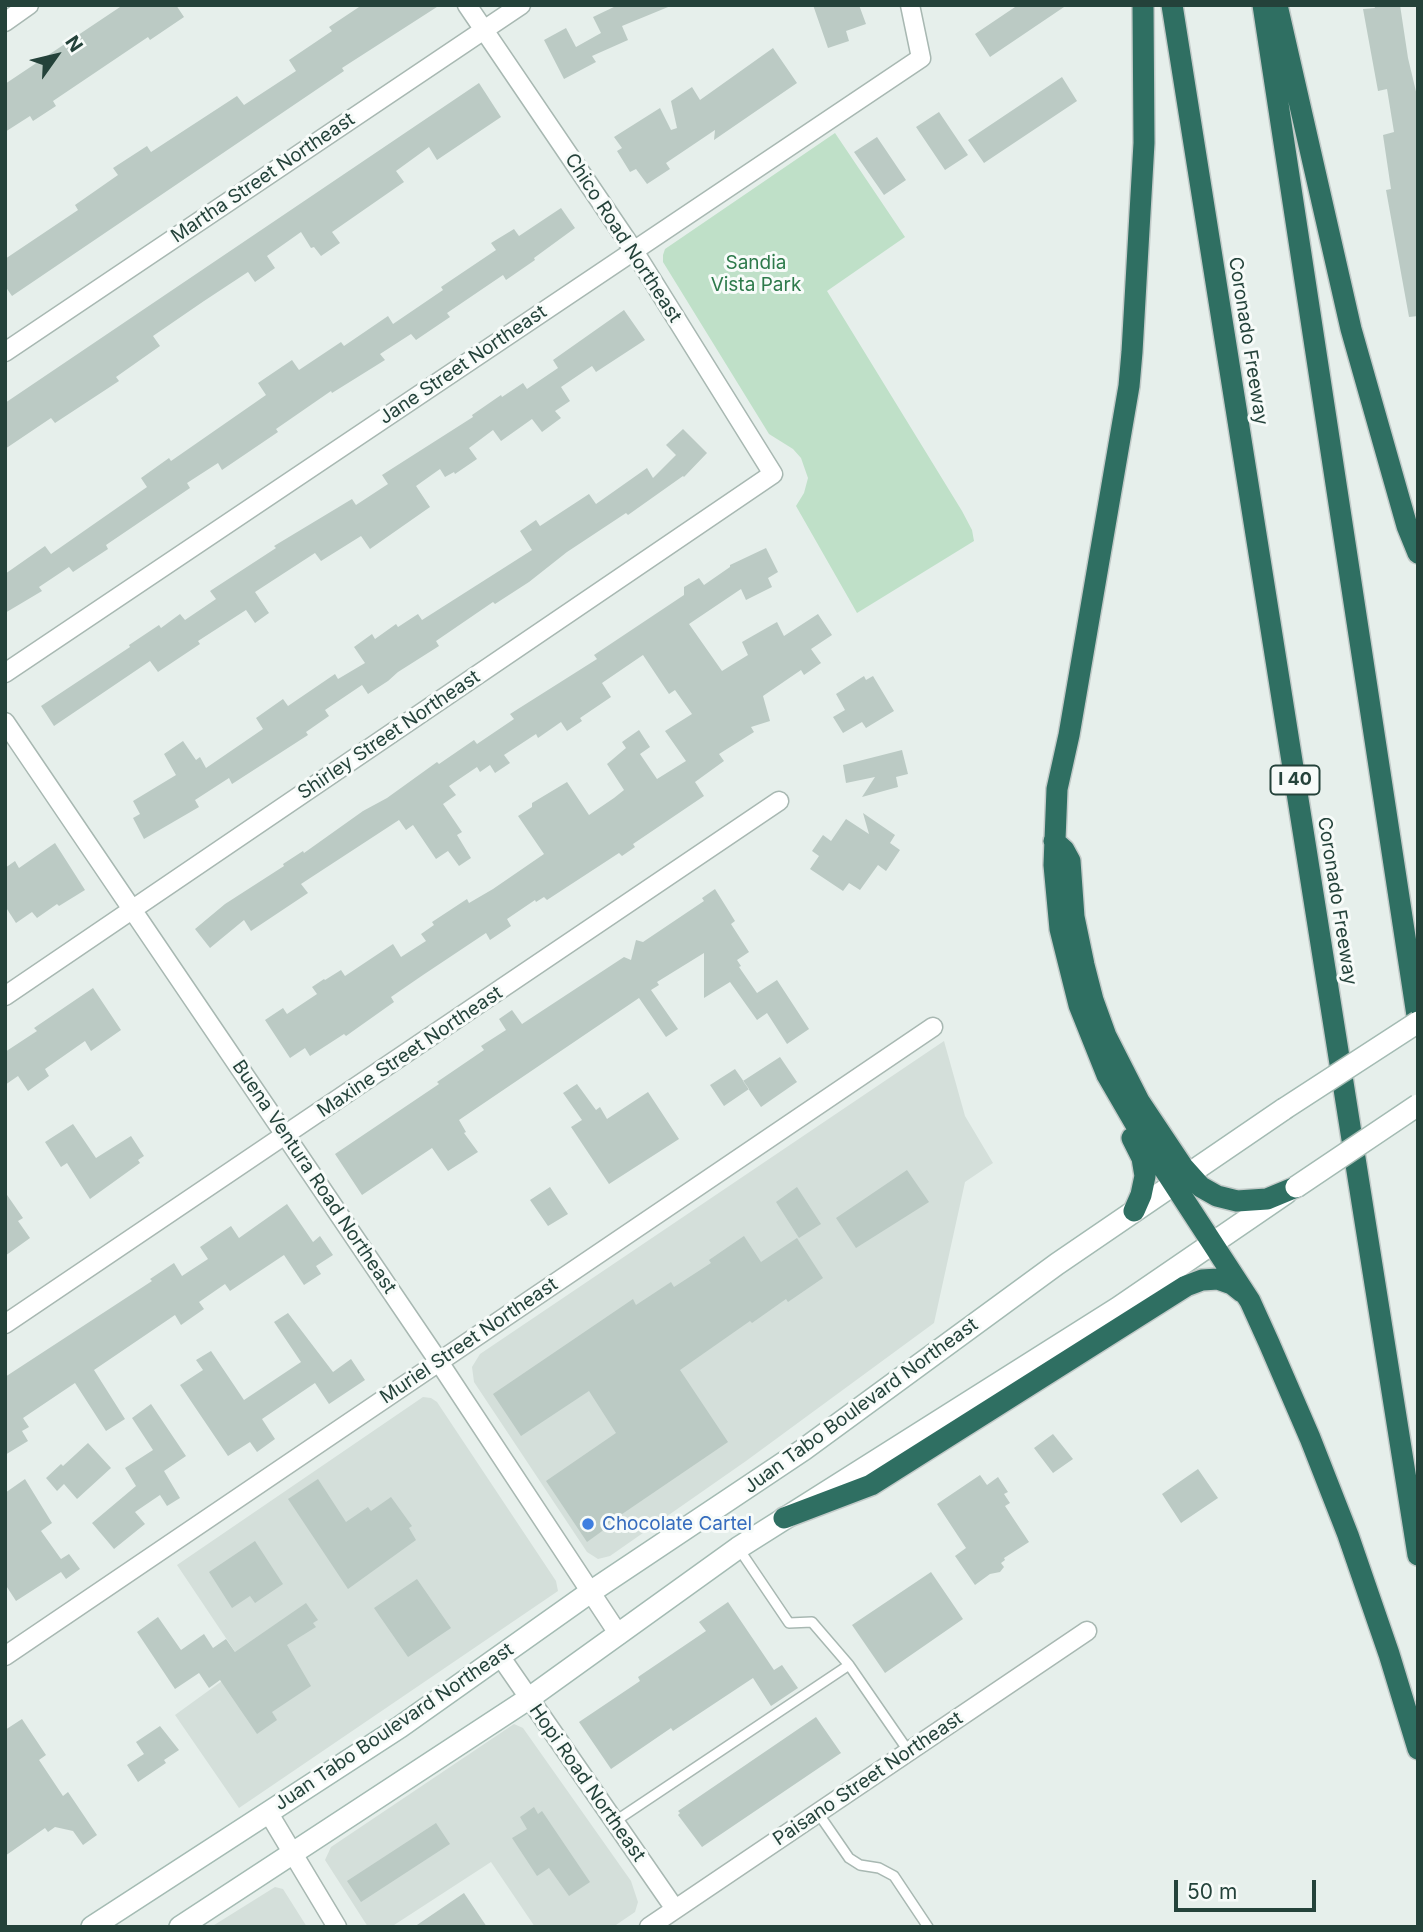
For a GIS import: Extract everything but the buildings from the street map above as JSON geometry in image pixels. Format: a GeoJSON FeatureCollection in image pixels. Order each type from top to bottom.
{"type":"FeatureCollection","features":[{"type":"Feature","properties":{"kind":"highway"},"geometry":{"type":"LineString","coordinates":[[1143,5],[1144,143],[1129,386],[1069,735],[1060,770],[1054,841],[1060,929],[1073,987],[1085,1024],[1116,1093],[1182,1179],[1213,1243],[1250,1301],[1310,1438],[1352,1546],[1418,1749]]}},
{"type":"Feature","properties":{"kind":"highway","name":"Coronado Freeway"},"geometry":{"type":"LineString","coordinates":[[1172,5],[1418,1555]]}},
{"type":"Feature","properties":{"kind":"highway"},"geometry":{"type":"LineString","coordinates":[[1263,5],[1418,1022]]}},
{"type":"Feature","properties":{"kind":"highway"},"geometry":{"type":"LineString","coordinates":[[1277,5],[1351,329],[1407,526],[1418,553]]}},
{"type":"Feature","properties":{"kind":"highway"},"geometry":{"type":"LineString","coordinates":[[1054,841],[1044,861],[1047,905],[1055,954],[1064,993],[1083,1047],[1142,1158],[1144,1185],[1134,1211]]}},
{"type":"Feature","properties":{"kind":"highway"},"geometry":{"type":"LineString","coordinates":[[1182,1179],[1237,1201],[1267,1199],[1296,1187]]}},
{"type":"Feature","properties":{"kind":"highway"},"geometry":{"type":"LineString","coordinates":[[784,1518],[871,1485],[1186,1286],[1202,1280],[1218,1279],[1232,1284],[1250,1301]]}},
{"type":"Feature","properties":{"kind":"main road","name":"Juan Tabo Boulevard Northeast"},"geometry":{"type":"LineString","coordinates":[[92,1927],[400,1727],[589,1593],[803,1450],[1056,1264],[1418,1022]]}},
{"type":"Feature","properties":{"kind":"main road"},"geometry":{"type":"LineString","coordinates":[[183,1926],[528,1699],[738,1548],[1118,1308],[1418,1105]]}},
{"type":"Feature","properties":{"kind":"street"},"geometry":{"type":"LineString","coordinates":[[5,22],[29,5]]}},
{"type":"Feature","properties":{"kind":"street","name":"Chico Road Northeast"},"geometry":{"type":"LineString","coordinates":[[467,5],[634,251],[772,474]]}},
{"type":"Feature","properties":{"kind":"street","name":"Martha Street Northeast"},"geometry":{"type":"LineString","coordinates":[[5,352],[520,5]]}},
{"type":"Feature","properties":{"kind":"street","name":"Jane Street Northeast"},"geometry":{"type":"LineString","coordinates":[[5,673],[921,58],[910,5]]}},
{"type":"Feature","properties":{"kind":"street","name":"Shirley Street Northeast"},"geometry":{"type":"LineString","coordinates":[[5,996],[772,474]]}},
{"type":"Feature","properties":{"kind":"street","name":"Buena Ventura Road Northeast"},"geometry":{"type":"LineString","coordinates":[[5,722],[439,1362],[619,1635]]}},
{"type":"Feature","properties":{"kind":"street","name":"Maxine Street Northeast"},"geometry":{"type":"LineString","coordinates":[[5,1324],[779,801]]}},
{"type":"Feature","properties":{"kind":"street","name":"Muriel Street Northeast"},"geometry":{"type":"LineString","coordinates":[[5,1656],[933,1027]]}},
{"type":"Feature","properties":{"kind":"street","name":"Paisano Street Northeast"},"geometry":{"type":"LineString","coordinates":[[649,1927],[1087,1631]]}},
{"type":"Feature","properties":{"kind":"street","name":"Hopi Road Northeast"},"geometry":{"type":"LineString","coordinates":[[500,1656],[675,1909]]}},
{"type":"Feature","properties":{"kind":"street"},"geometry":{"type":"LineString","coordinates":[[268,1812],[337,1927]]}},
{"type":"Feature","properties":{"kind":"lane"},"geometry":{"type":"LineString","coordinates":[[738,1548],[789,1622],[811,1622],[849,1665],[909,1752]]}},
{"type":"Feature","properties":{"kind":"lane"},"geometry":{"type":"LineString","coordinates":[[614,1822],[849,1665]]}},
{"type":"Feature","properties":{"kind":"lane"},"geometry":{"type":"LineString","coordinates":[[818,1813],[849,1858],[860,1865],[879,1868],[894,1876],[928,1927]]}},
{"type":"Feature","properties":{"kind":"shaded area"},"geometry":{"type":"Polygon","coordinates":[[[944,1041],[965,1116],[993,1163],[965,1182],[934,1323],[746,1461],[610,1556],[598,1559],[587,1552],[474,1382],[472,1367],[480,1354],[944,1041]]]}},
{"type":"Feature","properties":{"kind":"shaded area"},"geometry":{"type":"Polygon","coordinates":[[[423,1397],[437,1402],[556,1581],[558,1591],[239,1808],[175,1715],[244,1665],[177,1565],[423,1397]]]}},
{"type":"Feature","properties":{"kind":"shaded area"},"geometry":{"type":"Polygon","coordinates":[[[514,1724],[523,1728],[631,1881],[638,1902],[635,1912],[613,1927],[535,1927],[491,1862],[391,1927],[368,1927],[325,1860],[331,1847],[514,1724]]]}},
{"type":"Feature","properties":{"kind":"shaded area"},"geometry":{"type":"Polygon","coordinates":[[[275,1887],[283,1889],[307,1927],[211,1927],[275,1887]]]}},
{"type":"Feature","properties":{"kind":"green space","name":"Sandia Vista Park"},"geometry":{"type":"Polygon","coordinates":[[[835,133],[905,237],[827,291],[962,511],[972,530],[974,541],[857,613],[796,506],[804,493],[808,478],[801,458],[793,449],[769,434],[663,262],[665,249],[835,133]]]}},
{"type":"Feature","properties":{"kind":"place","name":"Chocolate Cartel"},"geometry":{"type":"Point","coordinates":[588,1524]}}]}
